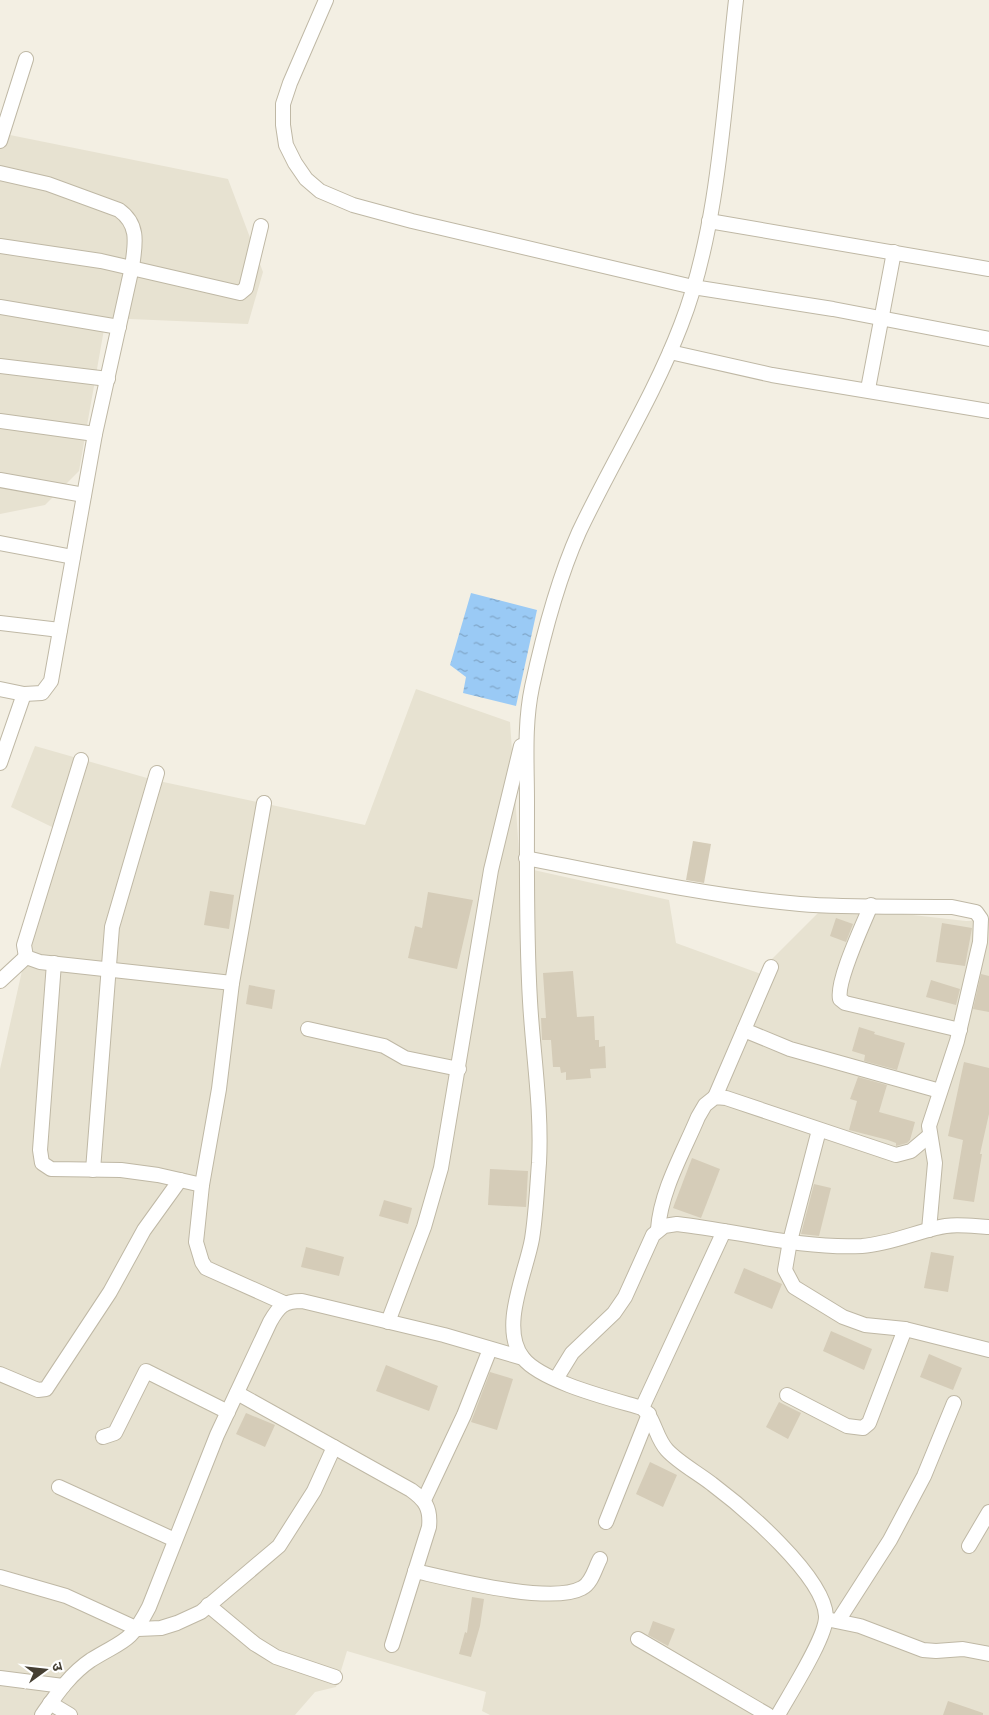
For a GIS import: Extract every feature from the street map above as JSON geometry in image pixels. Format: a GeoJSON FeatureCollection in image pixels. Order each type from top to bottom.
{"type":"FeatureCollection","features":[{"type":"Feature","properties":{"kind":"street"},"geometry":{"type":"LineString","coordinates":[[326,0],[290,83],[283,104],[283,125],[286,145],[294,163],[306,179],[320,191],[353,205],[412,221],[694,287],[883,318],[989,338]]}},
{"type":"Feature","properties":{"kind":"street"},"geometry":{"type":"LineString","coordinates":[[388,1322],[434,1198],[448,1135],[491,870],[526,728],[539,658],[553,607],[577,538],[597,495],[653,392],[694,287],[702,258],[709,221],[736,0]]}},
{"type":"Feature","properties":{"kind":"street"},"geometry":{"type":"LineString","coordinates":[[0,141],[26,59]]}},
{"type":"Feature","properties":{"kind":"street"},"geometry":{"type":"LineString","coordinates":[[0,173],[48,184],[119,210],[128,216],[134,228],[136,240],[132,267],[95,434],[48,687],[42,693],[24,694],[0,689]]}},
{"type":"Feature","properties":{"kind":"street"},"geometry":{"type":"LineString","coordinates":[[709,221],[989,270]]}},
{"type":"Feature","properties":{"kind":"street"},"geometry":{"type":"LineString","coordinates":[[0,246],[132,267],[240,293],[246,288],[261,226]]}},
{"type":"Feature","properties":{"kind":"street"},"geometry":{"type":"LineString","coordinates":[[868,389],[894,252]]}},
{"type":"Feature","properties":{"kind":"street"},"geometry":{"type":"LineString","coordinates":[[0,307],[119,327]]}},
{"type":"Feature","properties":{"kind":"street"},"geometry":{"type":"LineString","coordinates":[[670,352],[772,374],[989,411]]}},
{"type":"Feature","properties":{"kind":"street"},"geometry":{"type":"LineString","coordinates":[[0,366],[108,379]]}},
{"type":"Feature","properties":{"kind":"street"},"geometry":{"type":"LineString","coordinates":[[0,420],[95,434]]}},
{"type":"Feature","properties":{"kind":"street"},"geometry":{"type":"LineString","coordinates":[[0,480],[84,495]]}},
{"type":"Feature","properties":{"kind":"street"},"geometry":{"type":"LineString","coordinates":[[0,543],[73,557]]}},
{"type":"Feature","properties":{"kind":"street"},"geometry":{"type":"LineString","coordinates":[[0,623],[60,630]]}},
{"type":"Feature","properties":{"kind":"street"},"geometry":{"type":"LineString","coordinates":[[0,763],[24,694]]}},
{"type":"Feature","properties":{"kind":"street"},"geometry":{"type":"LineString","coordinates":[[526,728],[527,944],[538,1097],[539,1155],[531,1241],[515,1309],[513,1334],[516,1345],[523,1358],[534,1368],[574,1387],[646,1411],[659,1440],[667,1451],[730,1497],[803,1570],[817,1589],[832,1620]]}},
{"type":"Feature","properties":{"kind":"street"},"geometry":{"type":"LineString","coordinates":[[26,957],[24,945],[27,934],[81,760]]}},
{"type":"Feature","properties":{"kind":"street"},"geometry":{"type":"LineString","coordinates":[[93,1170],[108,969],[115,913],[158,773]]}},
{"type":"Feature","properties":{"kind":"street"},"geometry":{"type":"LineString","coordinates":[[264,803],[232,983],[219,1089],[202,1185],[196,1242],[202,1262],[214,1273],[284,1303],[302,1301],[523,1358]]}},
{"type":"Feature","properties":{"kind":"street"},"geometry":{"type":"LineString","coordinates":[[526,858],[656,884],[734,897],[802,904],[968,909],[976,912],[986,929],[960,1030],[929,1126],[935,1162],[929,1230]]}},
{"type":"Feature","properties":{"kind":"street"},"geometry":{"type":"LineString","coordinates":[[871,905],[841,980],[838,994],[840,1000],[845,1003],[960,1030]]}},
{"type":"Feature","properties":{"kind":"street"},"geometry":{"type":"LineString","coordinates":[[26,957],[32,960],[54,963],[232,983]]}},
{"type":"Feature","properties":{"kind":"street"},"geometry":{"type":"LineString","coordinates":[[0,982],[26,957]]}},
{"type":"Feature","properties":{"kind":"street"},"geometry":{"type":"LineString","coordinates":[[54,963],[41,1159],[46,1167],[51,1170],[140,1172],[202,1185]]}},
{"type":"Feature","properties":{"kind":"street"},"geometry":{"type":"LineString","coordinates":[[556,1378],[572,1353],[614,1313],[625,1297],[653,1235],[658,1229],[665,1194],[698,1116],[705,1105],[715,1097],[771,967]]}},
{"type":"Feature","properties":{"kind":"street"},"geometry":{"type":"LineString","coordinates":[[308,1029],[384,1046],[405,1058],[459,1068]]}},
{"type":"Feature","properties":{"kind":"street"},"geometry":{"type":"LineString","coordinates":[[744,1030],[790,1050],[940,1091]]}},
{"type":"Feature","properties":{"kind":"street"},"geometry":{"type":"LineString","coordinates":[[715,1097],[726,1098],[896,1154],[911,1151],[930,1136]]}},
{"type":"Feature","properties":{"kind":"street"},"geometry":{"type":"LineString","coordinates":[[819,1130],[790,1241],[785,1270],[794,1287],[843,1316],[865,1325],[905,1329],[989,1350]]}},
{"type":"Feature","properties":{"kind":"street"},"geometry":{"type":"LineString","coordinates":[[0,1374],[38,1390],[46,1389],[110,1292],[144,1230],[180,1180]]}},
{"type":"Feature","properties":{"kind":"street"},"geometry":{"type":"LineString","coordinates":[[658,1229],[677,1224],[823,1245],[862,1246],[883,1244],[929,1230],[954,1225],[989,1227]]}},
{"type":"Feature","properties":{"kind":"street"},"geometry":{"type":"LineString","coordinates":[[606,1522],[646,1411],[724,1231]]}},
{"type":"Feature","properties":{"kind":"street"},"geometry":{"type":"LineString","coordinates":[[70,1715],[46,1709],[73,1675],[91,1661],[129,1639],[138,1629],[149,1607],[228,1412],[270,1322],[278,1308],[284,1303]]}},
{"type":"Feature","properties":{"kind":"street"},"geometry":{"type":"LineString","coordinates":[[787,1395],[847,1426],[863,1428],[869,1423],[905,1329]]}},
{"type":"Feature","properties":{"kind":"street"},"geometry":{"type":"LineString","coordinates":[[424,1500],[464,1416],[490,1348]]}},
{"type":"Feature","properties":{"kind":"street"},"geometry":{"type":"LineString","coordinates":[[103,1437],[115,1433],[146,1371],[228,1412]]}},
{"type":"Feature","properties":{"kind":"street"},"geometry":{"type":"LineString","coordinates":[[237,1393],[411,1490],[424,1500],[430,1517],[392,1645]]}},
{"type":"Feature","properties":{"kind":"street"},"geometry":{"type":"LineString","coordinates":[[778,1715],[820,1638],[890,1540],[924,1476],[954,1403]]}},
{"type":"Feature","properties":{"kind":"street"},"geometry":{"type":"LineString","coordinates":[[0,1577],[72,1598],[138,1629],[161,1628],[178,1623],[208,1606],[279,1546],[314,1491],[334,1447]]}},
{"type":"Feature","properties":{"kind":"street"},"geometry":{"type":"LineString","coordinates":[[59,1487],[175,1540]]}},
{"type":"Feature","properties":{"kind":"street"},"geometry":{"type":"LineString","coordinates":[[969,1546],[989,1512]]}},
{"type":"Feature","properties":{"kind":"street"},"geometry":{"type":"LineString","coordinates":[[415,1571],[487,1586],[546,1594],[564,1594],[583,1588],[590,1581],[600,1559]]}},
{"type":"Feature","properties":{"kind":"street"},"geometry":{"type":"LineString","coordinates":[[208,1606],[255,1644],[276,1657],[335,1677]]}},
{"type":"Feature","properties":{"kind":"street"},"geometry":{"type":"LineString","coordinates":[[832,1620],[860,1626],[923,1650],[936,1651],[963,1648],[989,1654]]}},
{"type":"Feature","properties":{"kind":"street"},"geometry":{"type":"LineString","coordinates":[[638,1640],[768,1715]]}},
{"type":"Feature","properties":{"kind":"street"},"geometry":{"type":"LineString","coordinates":[[0,1678],[63,1686]]}},
{"type":"Feature","properties":{"kind":"shaded area"},"geometry":{"type":"Polygon","coordinates":[[[0,133],[228,179],[263,272],[248,324],[106,318],[79,471],[45,505],[0,514],[0,133]]]}},
{"type":"Feature","properties":{"kind":"shaded area"},"geometry":{"type":"Polygon","coordinates":[[[416,689],[510,722],[520,867],[669,900],[676,943],[761,974],[771,960],[819,912],[895,913],[966,921],[989,920],[989,1715],[490,1715],[482,1711],[486,1692],[347,1651],[336,1687],[315,1692],[295,1715],[0,1715],[0,1069],[54,828],[11,807],[35,746],[154,780],[365,825],[416,689]]]}},
{"type":"Feature","properties":{"kind":"water"},"geometry":{"type":"Polygon","coordinates":[[[471,593],[537,610],[516,706],[463,693],[466,677],[450,665],[471,593]]]}},
{"type":"Feature","properties":{"kind":"building"},"geometry":{"type":"Polygon","coordinates":[[[693,841],[711,844],[704,883],[686,880],[693,841]]]}},
{"type":"Feature","properties":{"kind":"building"},"geometry":{"type":"Polygon","coordinates":[[[210,891],[234,895],[229,929],[204,925],[210,891]]]}},
{"type":"Feature","properties":{"kind":"building"},"geometry":{"type":"Polygon","coordinates":[[[428,892],[473,900],[457,969],[408,958],[415,926],[422,928],[428,892]]]}},
{"type":"Feature","properties":{"kind":"building"},"geometry":{"type":"Polygon","coordinates":[[[836,918],[853,924],[846,942],[830,936],[836,918]]]}},
{"type":"Feature","properties":{"kind":"building"},"geometry":{"type":"Polygon","coordinates":[[[942,923],[972,928],[965,966],[936,962],[942,923]]]}},
{"type":"Feature","properties":{"kind":"building"},"geometry":{"type":"Polygon","coordinates":[[[573,971],[577,1017],[594,1016],[595,1040],[599,1040],[599,1047],[605,1046],[606,1068],[590,1069],[591,1078],[566,1080],[566,1072],[561,1073],[560,1067],[553,1067],[551,1040],[542,1040],[541,1018],[546,1018],[543,973],[573,971]]]}},
{"type":"Feature","properties":{"kind":"building"},"geometry":{"type":"Polygon","coordinates":[[[981,974],[989,976],[989,1012],[973,1009],[981,974]]]}},
{"type":"Feature","properties":{"kind":"building"},"geometry":{"type":"Polygon","coordinates":[[[931,980],[960,989],[956,1005],[926,997],[931,980]]]}},
{"type":"Feature","properties":{"kind":"building"},"geometry":{"type":"Polygon","coordinates":[[[249,985],[275,990],[272,1009],[246,1004],[249,985]]]}},
{"type":"Feature","properties":{"kind":"building"},"geometry":{"type":"Polygon","coordinates":[[[859,1027],[875,1032],[874,1034],[905,1043],[897,1070],[864,1061],[865,1055],[852,1051],[859,1027]]]}},
{"type":"Feature","properties":{"kind":"building"},"geometry":{"type":"Polygon","coordinates":[[[964,1062],[989,1068],[989,1114],[980,1154],[982,1154],[974,1202],[953,1199],[963,1140],[948,1136],[964,1062]]]}},
{"type":"Feature","properties":{"kind":"building"},"geometry":{"type":"Polygon","coordinates":[[[858,1077],[887,1085],[879,1112],[915,1122],[910,1140],[907,1143],[896,1146],[896,1143],[888,1140],[849,1130],[857,1101],[850,1099],[858,1077]]]}},
{"type":"Feature","properties":{"kind":"building"},"geometry":{"type":"Polygon","coordinates":[[[692,1158],[720,1169],[701,1218],[673,1208],[692,1158]]]}},
{"type":"Feature","properties":{"kind":"building"},"geometry":{"type":"Polygon","coordinates":[[[490,1169],[528,1171],[526,1207],[488,1205],[490,1169]]]}},
{"type":"Feature","properties":{"kind":"building"},"geometry":{"type":"Polygon","coordinates":[[[814,1184],[831,1188],[819,1236],[801,1234],[814,1184]]]}},
{"type":"Feature","properties":{"kind":"building"},"geometry":{"type":"Polygon","coordinates":[[[384,1200],[412,1208],[408,1224],[379,1216],[384,1200]]]}},
{"type":"Feature","properties":{"kind":"building"},"geometry":{"type":"Polygon","coordinates":[[[306,1247],[344,1257],[339,1276],[301,1267],[306,1247]]]}},
{"type":"Feature","properties":{"kind":"building"},"geometry":{"type":"Polygon","coordinates":[[[931,1252],[954,1256],[948,1292],[924,1288],[931,1252]]]}},
{"type":"Feature","properties":{"kind":"building"},"geometry":{"type":"Polygon","coordinates":[[[744,1268],[782,1284],[772,1309],[734,1293],[744,1268]]]}},
{"type":"Feature","properties":{"kind":"building"},"geometry":{"type":"Polygon","coordinates":[[[831,1331],[872,1349],[864,1370],[823,1351],[831,1331]]]}},
{"type":"Feature","properties":{"kind":"building"},"geometry":{"type":"Polygon","coordinates":[[[929,1354],[962,1368],[953,1390],[920,1377],[929,1354]]]}},
{"type":"Feature","properties":{"kind":"building"},"geometry":{"type":"Polygon","coordinates":[[[386,1365],[438,1386],[429,1411],[376,1391],[386,1365]]]}},
{"type":"Feature","properties":{"kind":"building"},"geometry":{"type":"Polygon","coordinates":[[[490,1372],[513,1379],[497,1430],[471,1422],[490,1372]]]}},
{"type":"Feature","properties":{"kind":"building"},"geometry":{"type":"Polygon","coordinates":[[[779,1402],[801,1413],[788,1439],[766,1427],[779,1402]]]}},
{"type":"Feature","properties":{"kind":"building"},"geometry":{"type":"Polygon","coordinates":[[[246,1413],[275,1425],[265,1447],[236,1434],[246,1413]]]}},
{"type":"Feature","properties":{"kind":"building"},"geometry":{"type":"Polygon","coordinates":[[[650,1462],[677,1475],[663,1507],[636,1494],[650,1462]]]}},
{"type":"Feature","properties":{"kind":"building"},"geometry":{"type":"Polygon","coordinates":[[[472,1597],[484,1599],[480,1626],[471,1657],[459,1654],[465,1632],[467,1633],[472,1597]]]}},
{"type":"Feature","properties":{"kind":"building"},"geometry":{"type":"Polygon","coordinates":[[[653,1621],[675,1629],[668,1646],[648,1635],[653,1621]]]}},
{"type":"Feature","properties":{"kind":"building"},"geometry":{"type":"Polygon","coordinates":[[[948,1701],[983,1713],[983,1715],[943,1715],[948,1701]]]}}]}
